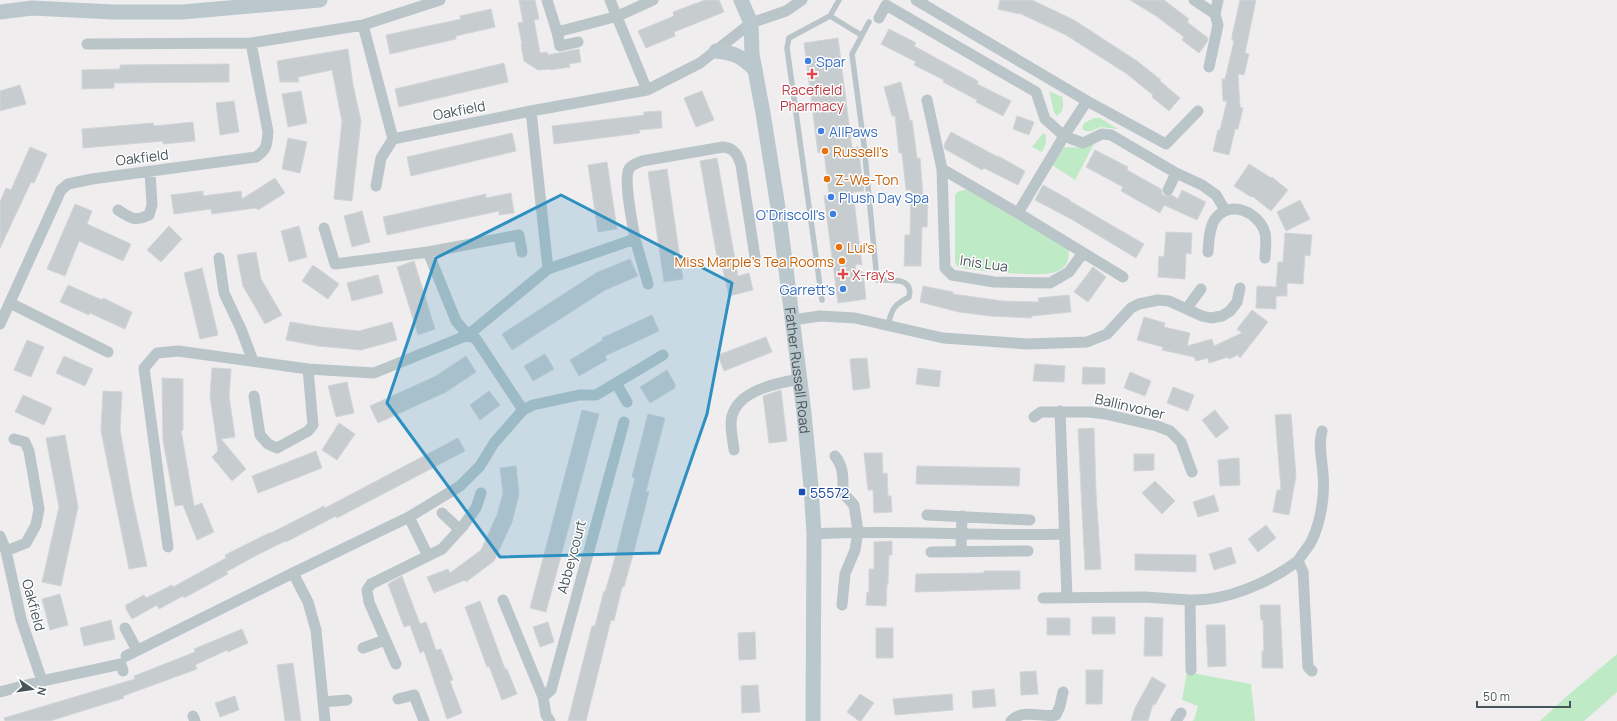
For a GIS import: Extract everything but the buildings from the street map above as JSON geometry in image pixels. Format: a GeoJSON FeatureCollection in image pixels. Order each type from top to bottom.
{"type":"FeatureCollection","features":[{"type":"Feature","properties":{"kind":"street"},"geometry":{"type":"LineString","coordinates":[[0,12],[32,8],[113,12],[204,5],[320,0]]}},
{"type":"Feature","properties":{"kind":"street"},"geometry":{"type":"LineString","coordinates":[[87,44],[251,43],[363,26],[440,0]]}},
{"type":"Feature","properties":{"kind":"street"},"geometry":{"type":"LineString","coordinates":[[547,0],[558,32],[560,46],[578,42]]}},
{"type":"Feature","properties":{"kind":"street"},"geometry":{"type":"LineString","coordinates":[[610,0],[618,16],[647,90]]}},
{"type":"Feature","properties":{"kind":"street"},"geometry":{"type":"LineString","coordinates":[[558,32],[618,16],[653,0]]}},
{"type":"Feature","properties":{"kind":"street","name":"Father Russell Road"},"geometry":{"type":"LineString","coordinates":[[741,0],[751,23],[752,54],[779,214],[812,487],[814,534],[813,721]]}},
{"type":"Feature","properties":{"kind":"street","name":"Oakfield"},"geometry":{"type":"LineString","coordinates":[[393,139],[531,111],[647,90],[700,63],[751,23],[786,11],[802,0]]}},
{"type":"Feature","properties":{"kind":"street"},"geometry":{"type":"LineString","coordinates":[[916,0],[1088,101],[1166,144],[1198,111]]}},
{"type":"Feature","properties":{"kind":"street"},"geometry":{"type":"LineString","coordinates":[[1194,0],[1215,14]]}},
{"type":"Feature","properties":{"kind":"street"},"geometry":{"type":"LineString","coordinates":[[1209,67],[1218,25],[1215,14],[1218,0]]}},
{"type":"Feature","properties":{"kind":"street"},"geometry":{"type":"LineString","coordinates":[[874,20],[886,5],[1036,92],[1045,119],[1064,136],[1083,143],[1102,134],[1111,135],[1176,173],[1202,185],[1216,195],[1225,210]]}},
{"type":"Feature","properties":{"kind":"street"},"geometry":{"type":"LineString","coordinates":[[363,26],[393,139],[381,158],[376,186]]}},
{"type":"Feature","properties":{"kind":"street","name":"Oakfield"},"geometry":{"type":"LineString","coordinates":[[0,324],[61,190],[68,184],[76,181],[256,157],[264,152],[267,144],[268,132],[251,43]]}},
{"type":"Feature","properties":{"kind":"street"},"geometry":{"type":"LineString","coordinates":[[716,51],[725,52],[744,58],[755,70]]}},
{"type":"Feature","properties":{"kind":"street","name":"Inis Lua"},"geometry":{"type":"LineString","coordinates":[[927,100],[942,169],[945,268],[952,275],[994,282],[1050,283],[1070,272],[1083,253]]}},
{"type":"Feature","properties":{"kind":"street"},"geometry":{"type":"LineString","coordinates":[[1018,213],[1064,136],[1088,101]]}},
{"type":"Feature","properties":{"kind":"street"},"geometry":{"type":"LineString","coordinates":[[531,111],[548,269]]}},
{"type":"Feature","properties":{"kind":"street"},"geometry":{"type":"LineString","coordinates":[[648,284],[634,239],[626,183],[628,170],[632,165],[642,161],[727,147],[735,151],[741,165],[755,257]]}},
{"type":"Feature","properties":{"kind":"street"},"geometry":{"type":"LineString","coordinates":[[942,169],[1123,277]]}},
{"type":"Feature","properties":{"kind":"street"},"geometry":{"type":"LineString","coordinates":[[118,210],[132,219],[141,219],[149,215],[152,205],[150,172]]}},
{"type":"Feature","properties":{"kind":"street"},"geometry":{"type":"LineString","coordinates":[[1168,190],[1176,173]]}},
{"type":"Feature","properties":{"kind":"street"},"geometry":{"type":"LineString","coordinates":[[1208,252],[1210,231],[1215,219],[1225,210],[1238,209],[1248,212],[1260,222],[1266,234],[1265,258]]}},
{"type":"Feature","properties":{"kind":"street"},"geometry":{"type":"LineString","coordinates":[[324,228],[335,264],[428,252],[519,235],[522,252]]}},
{"type":"Feature","properties":{"kind":"street"},"geometry":{"type":"LineString","coordinates":[[168,547],[144,368],[157,353],[178,351],[308,369],[374,373],[468,336],[548,269],[634,239]]}},
{"type":"Feature","properties":{"kind":"street"},"geometry":{"type":"LineString","coordinates":[[428,252],[456,321],[468,336],[476,339],[523,410]]}},
{"type":"Feature","properties":{"kind":"street"},"geometry":{"type":"LineString","coordinates":[[219,258],[224,293],[241,329],[253,361]]}},
{"type":"Feature","properties":{"kind":"street"},"geometry":{"type":"LineString","coordinates":[[792,320],[820,316],[834,316],[855,318],[943,338],[1028,344],[1088,342],[1107,334],[1131,308],[1139,304],[1158,300],[1169,301],[1202,316],[1211,318],[1222,316],[1230,311],[1237,302],[1240,288]]}},
{"type":"Feature","properties":{"kind":"street"},"geometry":{"type":"LineString","coordinates":[[1187,308],[1201,289]]}},
{"type":"Feature","properties":{"kind":"street"},"geometry":{"type":"LineString","coordinates":[[10,303],[108,352]]}},
{"type":"Feature","properties":{"kind":"street"},"geometry":{"type":"LineString","coordinates":[[126,656],[409,517],[460,486],[480,466],[494,443],[523,410],[533,405],[579,395],[596,395],[663,355]]}},
{"type":"Feature","properties":{"kind":"street"},"geometry":{"type":"LineString","coordinates":[[254,396],[260,435],[268,444],[277,448],[308,431],[313,425],[308,369]]}},
{"type":"Feature","properties":{"kind":"street"},"geometry":{"type":"LineString","coordinates":[[734,450],[731,432],[732,417],[735,407],[750,394],[767,386],[800,379]]}},
{"type":"Feature","properties":{"kind":"street"},"geometry":{"type":"LineString","coordinates":[[616,383],[627,402]]}},
{"type":"Feature","properties":{"kind":"street"},"geometry":{"type":"LineString","coordinates":[[1060,411],[1067,598]]}},
{"type":"Feature","properties":{"kind":"street","name":"Ballinvoher"},"geometry":{"type":"LineString","coordinates":[[1034,417],[1041,412],[1060,411],[1105,414],[1170,431],[1181,442],[1192,472]]}},
{"type":"Feature","properties":{"kind":"street","name":"Abbeycourt"},"geometry":{"type":"LineString","coordinates":[[543,696],[551,690],[624,422]]}},
{"type":"Feature","properties":{"kind":"street"},"geometry":{"type":"LineString","coordinates":[[1043,598],[1144,597],[1190,600],[1213,599],[1238,593],[1298,561],[1312,540],[1319,518],[1323,494],[1320,438],[1322,430]]}},
{"type":"Feature","properties":{"kind":"street"},"geometry":{"type":"LineString","coordinates":[[6,551],[26,543],[36,525],[39,509],[29,451],[25,442],[14,439]]}},
{"type":"Feature","properties":{"kind":"street"},"geometry":{"type":"LineString","coordinates":[[835,456],[840,462],[843,493],[854,505],[858,532],[855,550],[844,574],[842,605]]}},
{"type":"Feature","properties":{"kind":"street"},"geometry":{"type":"LineString","coordinates":[[396,664],[369,602],[367,590],[371,584],[442,549],[476,508],[481,493]]}},
{"type":"Feature","properties":{"kind":"street"},"geometry":{"type":"LineString","coordinates":[[442,513],[459,529]]}},
{"type":"Feature","properties":{"kind":"street"},"geometry":{"type":"LineString","coordinates":[[927,515],[1030,520]]}},
{"type":"Feature","properties":{"kind":"street"},"geometry":{"type":"LineString","coordinates":[[961,551],[962,516]]}},
{"type":"Feature","properties":{"kind":"street"},"geometry":{"type":"LineString","coordinates":[[409,517],[428,556]]}},
{"type":"Feature","properties":{"kind":"street"},"geometry":{"type":"LineString","coordinates":[[993,551],[994,518]]}},
{"type":"Feature","properties":{"kind":"street"},"geometry":{"type":"LineString","coordinates":[[814,534],[901,531],[961,534],[1064,534]]}},
{"type":"Feature","properties":{"kind":"street","name":"Oakfield"},"geometry":{"type":"LineString","coordinates":[[0,536],[6,551],[21,619],[42,681]]}},
{"type":"Feature","properties":{"kind":"street"},"geometry":{"type":"LineString","coordinates":[[931,552],[1028,551]]}},
{"type":"Feature","properties":{"kind":"street"},"geometry":{"type":"LineString","coordinates":[[1298,561],[1303,572],[1308,667],[1312,671]]}},
{"type":"Feature","properties":{"kind":"street"},"geometry":{"type":"LineString","coordinates":[[293,573],[308,602],[316,630],[325,721]]}},
{"type":"Feature","properties":{"kind":"street"},"geometry":{"type":"LineString","coordinates":[[503,600],[543,696],[546,715],[550,721]]}},
{"type":"Feature","properties":{"kind":"street"},"geometry":{"type":"LineString","coordinates":[[1190,600],[1191,670]]}},
{"type":"Feature","properties":{"kind":"street"},"geometry":{"type":"LineString","coordinates":[[125,628],[137,650]]}},
{"type":"Feature","properties":{"kind":"street"},"geometry":{"type":"LineString","coordinates":[[363,648],[385,640]]}},
{"type":"Feature","properties":{"kind":"street"},"geometry":{"type":"LineString","coordinates":[[0,692],[42,681],[121,664],[123,671]]}},
{"type":"Feature","properties":{"kind":"street"},"geometry":{"type":"LineString","coordinates":[[1011,721],[1021,714],[1056,715],[1060,706],[1063,692]]}},
{"type":"Feature","properties":{"kind":"street"},"geometry":{"type":"LineString","coordinates":[[398,699],[414,695],[424,721]]}},
{"type":"Feature","properties":{"kind":"street"},"geometry":{"type":"LineString","coordinates":[[323,702],[347,700]]}},
{"type":"Feature","properties":{"kind":"lane"},"geometry":{"type":"LineString","coordinates":[[822,300],[787,48],[790,38],[830,16],[839,0]]}},
{"type":"Feature","properties":{"kind":"lane"},"geometry":{"type":"LineString","coordinates":[[830,16],[861,35]]}},
{"type":"Feature","properties":{"kind":"lane"},"geometry":{"type":"LineString","coordinates":[[874,20],[861,35],[852,54],[864,145],[877,280],[896,280],[904,282],[909,285],[910,292],[909,297],[891,311],[888,325]]}},
{"type":"Feature","properties":{"kind":"highlighted area"},"geometry":{"type":"Polygon","coordinates":[[[561,195],[732,283],[707,414],[659,553],[500,557],[387,403],[436,258],[561,195]]]}},
{"type":"Feature","properties":{"kind":"green space"},"geometry":{"type":"Polygon","coordinates":[[[1049,91],[1062,97],[1063,108],[1057,116],[1054,112],[1049,91]]]}},
{"type":"Feature","properties":{"kind":"green space"},"geometry":{"type":"Polygon","coordinates":[[[1094,118],[1100,118],[1118,129],[1100,127],[1092,131],[1085,131],[1082,128],[1084,123],[1094,118]]]}},
{"type":"Feature","properties":{"kind":"green space"},"geometry":{"type":"Polygon","coordinates":[[[1043,133],[1046,135],[1046,143],[1042,152],[1032,147],[1043,133]]]}},
{"type":"Feature","properties":{"kind":"green space"},"geometry":{"type":"Polygon","coordinates":[[[1095,142],[1075,180],[1052,165],[1061,150],[1065,147],[1080,147],[1095,142]]]}},
{"type":"Feature","properties":{"kind":"green space"},"geometry":{"type":"Polygon","coordinates":[[[968,189],[1068,248],[1068,261],[1064,267],[1051,273],[1027,274],[966,269],[957,266],[955,262],[955,196],[957,192],[968,189]]]}},
{"type":"Feature","properties":{"kind":"green space"},"geometry":{"type":"Polygon","coordinates":[[[1617,654],[1617,692],[1584,721],[1540,721],[1567,696],[1617,654]]]}},
{"type":"Feature","properties":{"kind":"green space"},"geometry":{"type":"Polygon","coordinates":[[[1187,672],[1251,684],[1255,721],[1192,721],[1194,720],[1198,706],[1182,700],[1187,672]]]}},
{"type":"Feature","properties":{"kind":"place","name":"Spar"},"geometry":{"type":"Point","coordinates":[808,61]}},
{"type":"Feature","properties":{"kind":"place","name":"Racefield Pharmacy"},"geometry":{"type":"Point","coordinates":[812,74]}},
{"type":"Feature","properties":{"kind":"place","name":"AllPaws"},"geometry":{"type":"Point","coordinates":[821,131]}},
{"type":"Feature","properties":{"kind":"place","name":"Russell's"},"geometry":{"type":"Point","coordinates":[825,151]}},
{"type":"Feature","properties":{"kind":"place","name":"Z-We-Ton"},"geometry":{"type":"Point","coordinates":[827,179]}},
{"type":"Feature","properties":{"kind":"place","name":"Plush Day Spa"},"geometry":{"type":"Point","coordinates":[831,197]}},
{"type":"Feature","properties":{"kind":"place","name":"O'Driscoll's"},"geometry":{"type":"Point","coordinates":[833,214]}},
{"type":"Feature","properties":{"kind":"place","name":"Lui's"},"geometry":{"type":"Point","coordinates":[839,247]}},
{"type":"Feature","properties":{"kind":"place","name":"Miss Marple's Tea Rooms"},"geometry":{"type":"Point","coordinates":[842,261]}},
{"type":"Feature","properties":{"kind":"place","name":"X-ray's"},"geometry":{"type":"Point","coordinates":[843,274]}},
{"type":"Feature","properties":{"kind":"place","name":"Garrett's"},"geometry":{"type":"Point","coordinates":[843,289]}},
{"type":"Feature","properties":{"kind":"place","name":"55572"},"geometry":{"type":"Point","coordinates":[802,492]}}]}
